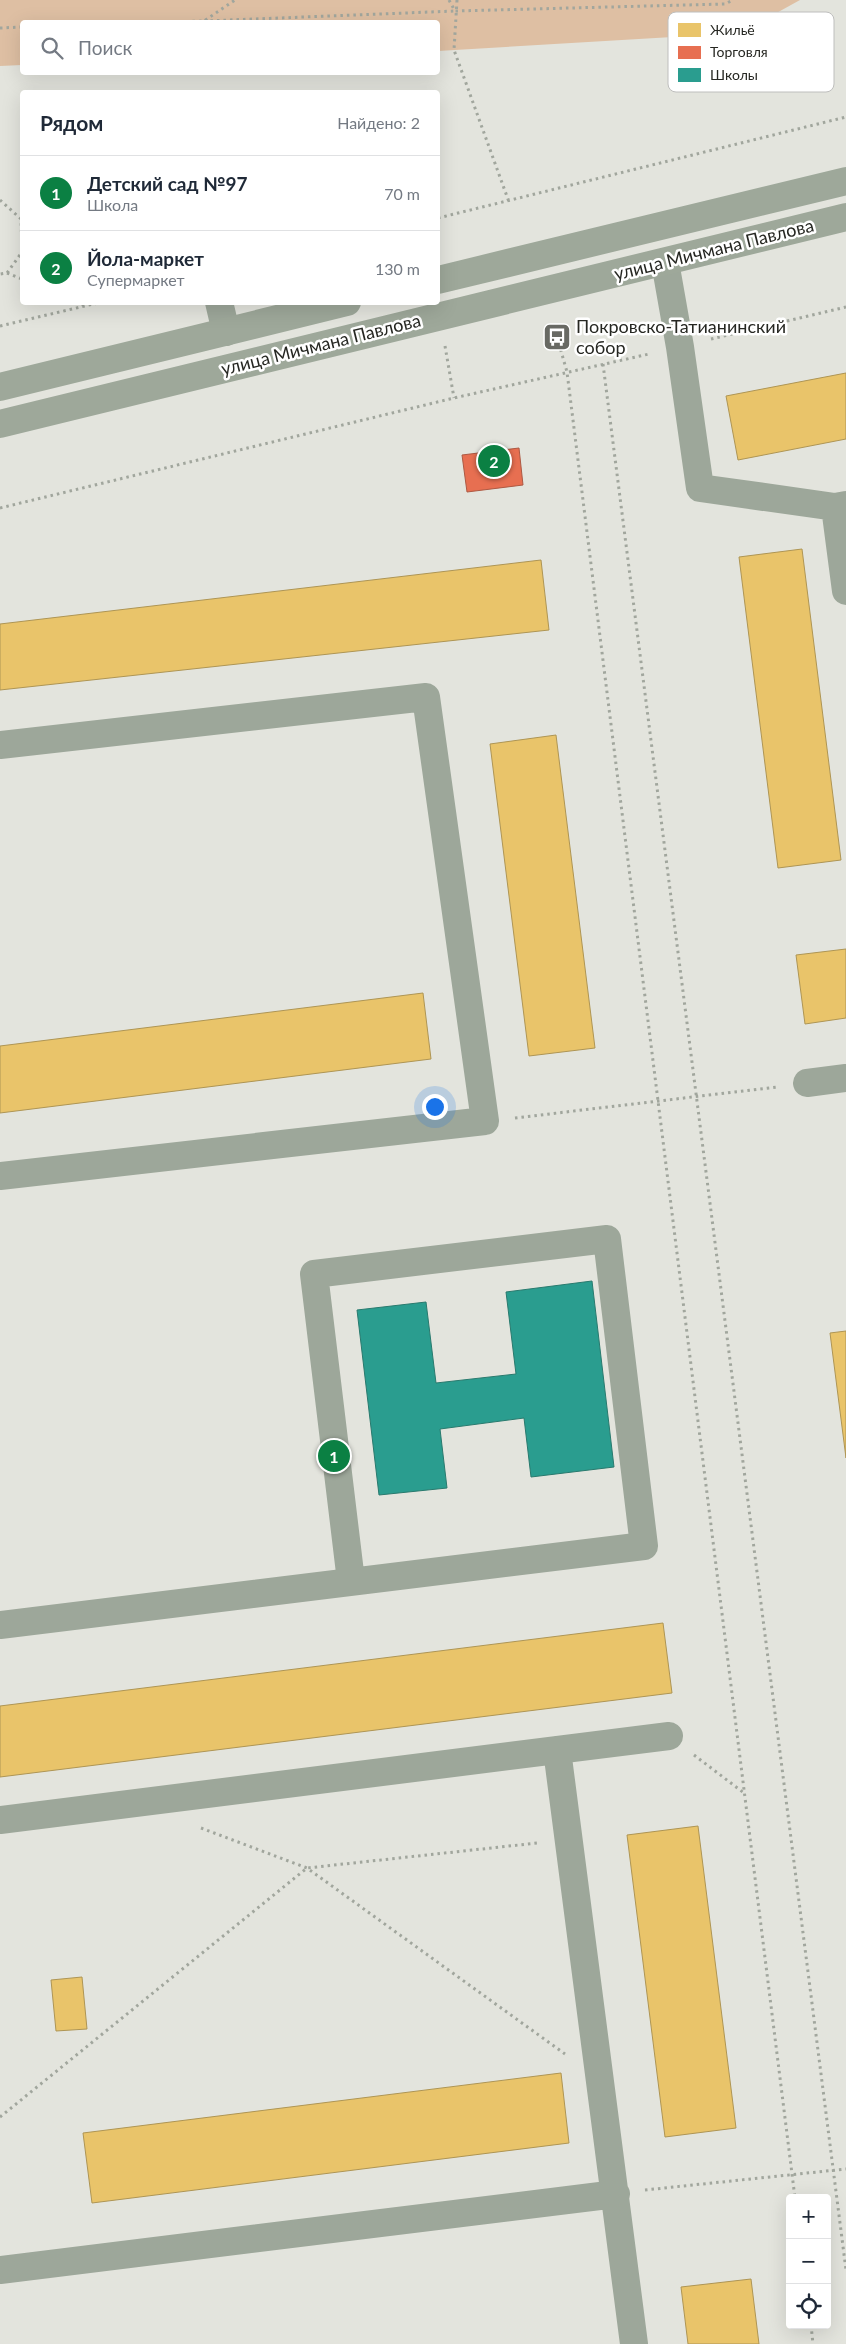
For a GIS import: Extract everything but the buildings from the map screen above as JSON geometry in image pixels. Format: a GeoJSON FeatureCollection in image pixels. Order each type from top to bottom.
{"type":"FeatureCollection","features":[{"type":"Feature","properties":{"kind":"main road","name":"улица Мичмана Павлова"},"geometry":{"type":"LineString","coordinates":[[440,280],[846,181]]}},
{"type":"Feature","properties":{"kind":"main road","name":"улица Мичмана Павлова"},"geometry":{"type":"LineString","coordinates":[[0,424],[846,217]]}},
{"type":"Feature","properties":{"kind":"main road"},"geometry":{"type":"LineString","coordinates":[[657,227],[665,262]]}},
{"type":"Feature","properties":{"kind":"main road","name":"улица Мичмана Павлова"},"geometry":{"type":"LineString","coordinates":[[0,387],[335,305]]}},
{"type":"Feature","properties":{"kind":"main road"},"geometry":{"type":"LineString","coordinates":[[226,332],[234,366]]}},
{"type":"Feature","properties":{"kind":"lane"},"geometry":{"type":"LineString","coordinates":[[665,262],[680,346],[700,488],[841,506],[846,591]]}},
{"type":"Feature","properties":{"kind":"lane"},"geometry":{"type":"LineString","coordinates":[[220,305],[226,332]]}},
{"type":"Feature","properties":{"kind":"lane"},"geometry":{"type":"LineString","coordinates":[[0,745],[426,697],[485,1121],[0,1176]]}},
{"type":"Feature","properties":{"kind":"lane"},"geometry":{"type":"LineString","coordinates":[[807,1083],[846,1078]]}},
{"type":"Feature","properties":{"kind":"lane"},"geometry":{"type":"LineString","coordinates":[[0,1625],[351,1582],[644,1546],[607,1239],[314,1274],[351,1582]]}},
{"type":"Feature","properties":{"kind":"lane"},"geometry":{"type":"LineString","coordinates":[[0,1820],[669,1736]]}},
{"type":"Feature","properties":{"kind":"lane"},"geometry":{"type":"LineString","coordinates":[[557,1750],[634,2344]]}},
{"type":"Feature","properties":{"kind":"lane"},"geometry":{"type":"LineString","coordinates":[[0,2270],[616,2194]]}},
{"type":"Feature","properties":{"kind":"path"},"geometry":{"type":"LineString","coordinates":[[207,20],[235,0]]}},
{"type":"Feature","properties":{"kind":"path"},"geometry":{"type":"LineString","coordinates":[[449,0],[455,11]]}},
{"type":"Feature","properties":{"kind":"path"},"geometry":{"type":"LineString","coordinates":[[457,0],[454,50],[509,202]]}},
{"type":"Feature","properties":{"kind":"path"},"geometry":{"type":"LineString","coordinates":[[250,20],[455,11],[725,4],[732,0]]}},
{"type":"Feature","properties":{"kind":"path"},"geometry":{"type":"LineString","coordinates":[[0,28],[20,27]]}},
{"type":"Feature","properties":{"kind":"path"},"geometry":{"type":"LineString","coordinates":[[440,218],[846,117]]}},
{"type":"Feature","properties":{"kind":"path"},"geometry":{"type":"LineString","coordinates":[[0,200],[20,216]]}},
{"type":"Feature","properties":{"kind":"path"},"geometry":{"type":"LineString","coordinates":[[8,273],[20,255]]}},
{"type":"Feature","properties":{"kind":"path"},"geometry":{"type":"LineString","coordinates":[[0,274],[8,273],[20,278]]}},
{"type":"Feature","properties":{"kind":"path"},"geometry":{"type":"LineString","coordinates":[[0,326],[90,305]]}},
{"type":"Feature","properties":{"kind":"path"},"geometry":{"type":"LineString","coordinates":[[703,341],[846,307]]}},
{"type":"Feature","properties":{"kind":"path"},"geometry":{"type":"LineString","coordinates":[[557,337],[567,372],[794,2194]]}},
{"type":"Feature","properties":{"kind":"path"},"geometry":{"type":"LineString","coordinates":[[444,340],[454,398]]}},
{"type":"Feature","properties":{"kind":"path"},"geometry":{"type":"LineString","coordinates":[[0,508],[454,398],[657,352]]}},
{"type":"Feature","properties":{"kind":"path"},"geometry":{"type":"LineString","coordinates":[[603,364],[846,2270]]}},
{"type":"Feature","properties":{"kind":"path"},"geometry":{"type":"LineString","coordinates":[[485,1121],[807,1083]]}},
{"type":"Feature","properties":{"kind":"path"},"geometry":{"type":"LineString","coordinates":[[669,1736],[744,1793]]}},
{"type":"Feature","properties":{"kind":"path"},"geometry":{"type":"LineString","coordinates":[[199,1827],[307,1868],[598,2077]]}},
{"type":"Feature","properties":{"kind":"path"},"geometry":{"type":"LineString","coordinates":[[0,2117],[307,1868],[570,1840]]}},
{"type":"Feature","properties":{"kind":"path"},"geometry":{"type":"LineString","coordinates":[[616,2194],[846,2169]]}},
{"type":"Feature","properties":{"kind":"path"},"geometry":{"type":"LineString","coordinates":[[811,2329],[813,2344]]}},
{"type":"Feature","properties":{"kind":"shaded area"},"geometry":{"type":"Polygon","coordinates":[[[0,0],[800,0],[778,12],[668,12],[668,37],[440,51],[440,20],[20,20],[20,65],[0,66],[0,0]]]}},
{"type":"Feature","properties":{"kind":"place","name":"Покровско-Татианинский собор"},"geometry":{"type":"Point","coordinates":[557,337]}},
{"type":"Feature","properties":{"kind":"place","name":"Йола-маркет"},"geometry":{"type":"Point","coordinates":[494,461]}},
{"type":"Feature","properties":{"kind":"place","name":"Детский сад №97"},"geometry":{"type":"Point","coordinates":[334,1456]}}]}
